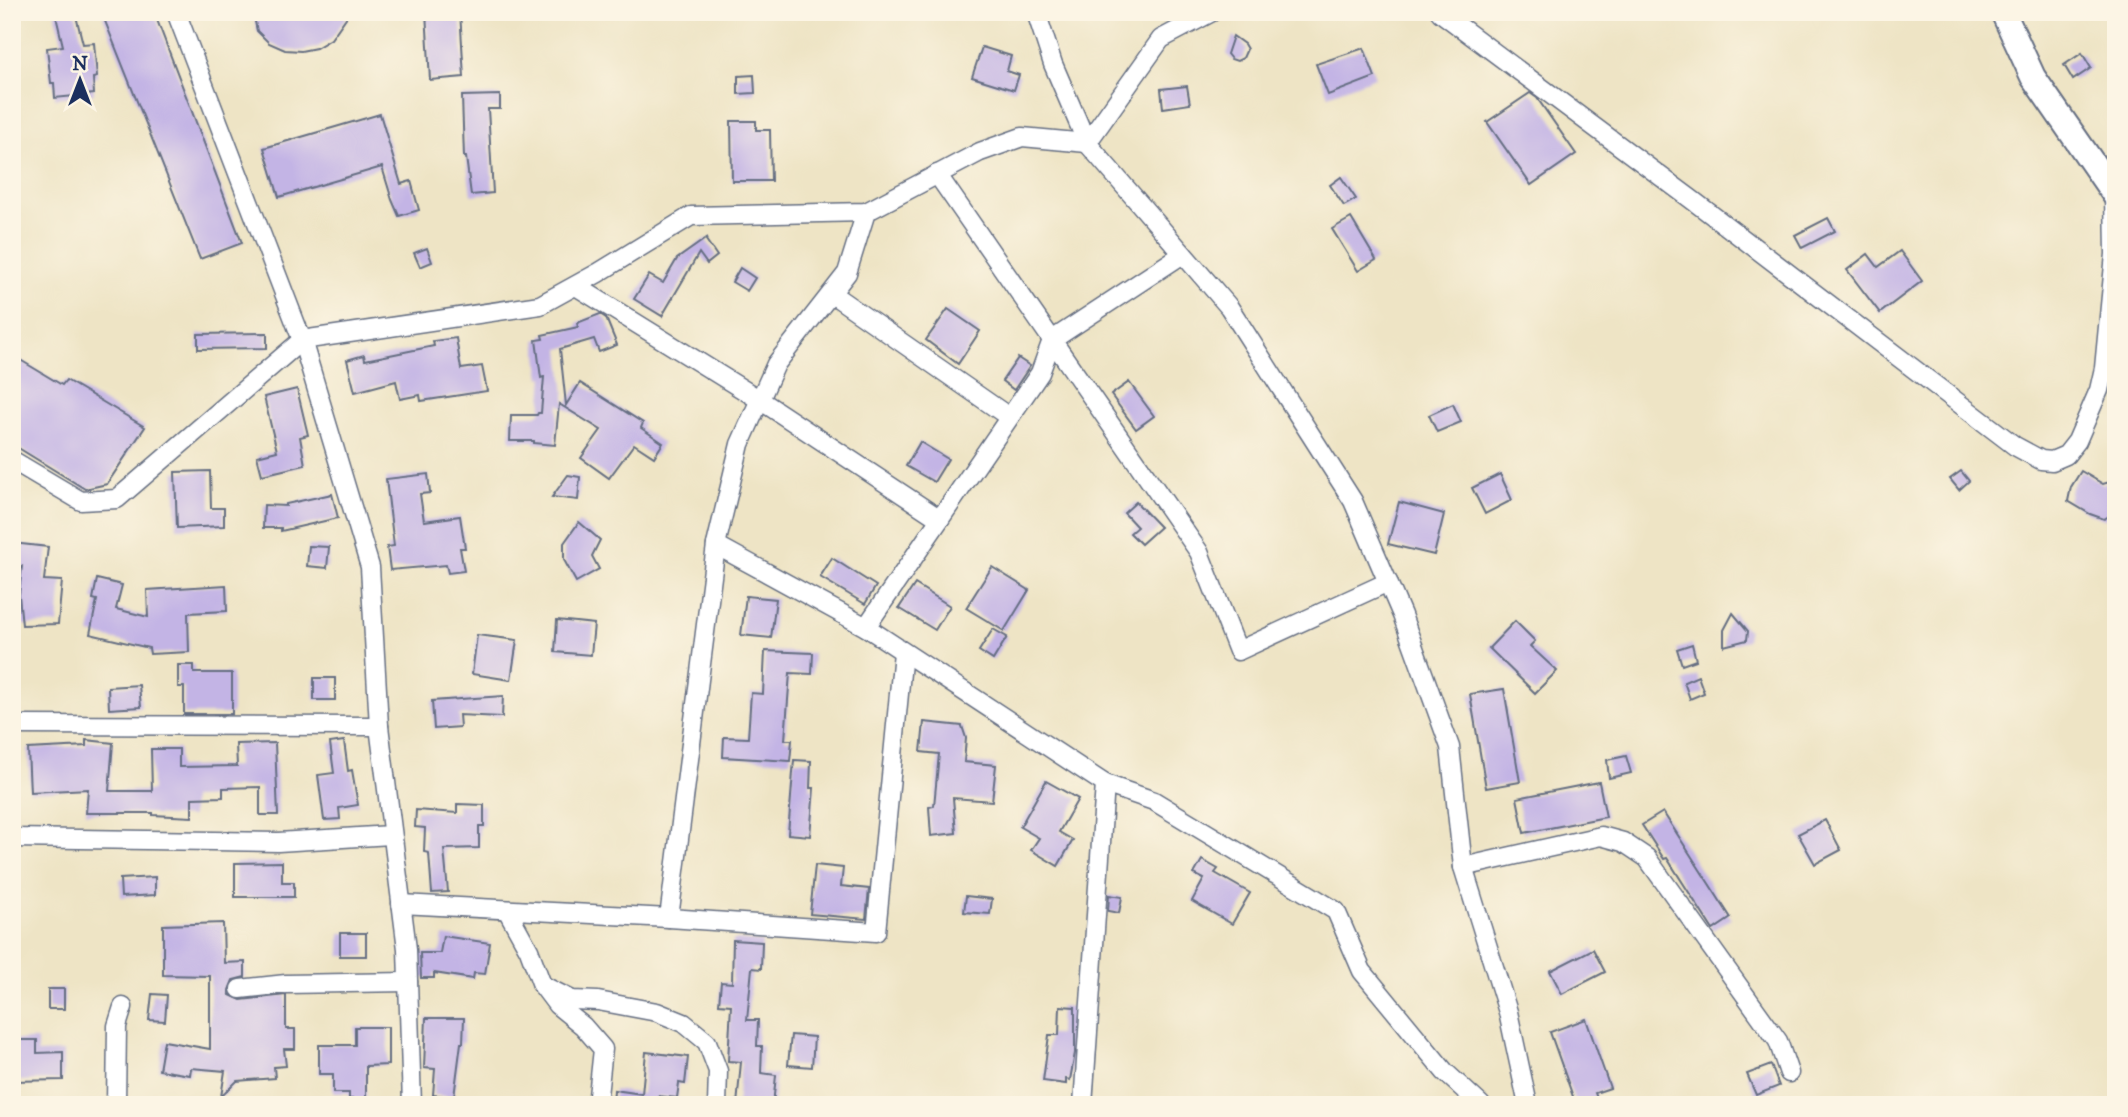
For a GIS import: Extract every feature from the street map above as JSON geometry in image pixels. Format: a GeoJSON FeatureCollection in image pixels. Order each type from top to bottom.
{"type":"FeatureCollection","features":[{"type":"Feature","properties":{"kind":"street"},"geometry":{"type":"LineString","coordinates":[[176,12],[302,340],[370,567],[379,726],[407,949],[412,1105]]}},
{"type":"Feature","properties":{"kind":"street"},"geometry":{"type":"LineString","coordinates":[[1036,12],[1053,64],[1087,144],[1229,307],[1353,501],[1402,615],[1450,747],[1463,867],[1508,1012],[1528,1105]]}},
{"type":"Feature","properties":{"kind":"street"},"geometry":{"type":"LineString","coordinates":[[1087,144],[1161,39],[1212,12]]}},
{"type":"Feature","properties":{"kind":"street"},"geometry":{"type":"LineString","coordinates":[[1440,12],[2015,446],[2041,460],[2052,461],[2066,455],[2077,441],[2099,390],[2104,368],[2115,254],[2115,195],[2033,77],[2003,12]]}},
{"type":"Feature","properties":{"kind":"street"},"geometry":{"type":"LineString","coordinates":[[12,460],[81,501],[117,499],[302,340],[540,305],[691,216],[866,212],[980,152],[1022,137],[1087,144]]}},
{"type":"Feature","properties":{"kind":"street"},"geometry":{"type":"LineString","coordinates":[[937,174],[1199,552],[1238,651],[1388,582]]}},
{"type":"Feature","properties":{"kind":"street"},"geometry":{"type":"LineString","coordinates":[[670,918],[716,545],[740,444],[776,364],[848,273],[866,212]]}},
{"type":"Feature","properties":{"kind":"street"},"geometry":{"type":"LineString","coordinates":[[866,626],[1040,373],[1052,340],[1183,254]]}},
{"type":"Feature","properties":{"kind":"street"},"geometry":{"type":"LineString","coordinates":[[576,286],[760,400],[940,519]]}},
{"type":"Feature","properties":{"kind":"street"},"geometry":{"type":"LineString","coordinates":[[831,294],[1009,417]]}},
{"type":"Feature","properties":{"kind":"street"},"geometry":{"type":"LineString","coordinates":[[716,545],[866,626],[1105,784],[1154,801],[1336,911],[1362,971],[1446,1072],[1481,1105]]}},
{"type":"Feature","properties":{"kind":"street"},"geometry":{"type":"LineString","coordinates":[[401,904],[876,932],[903,652]]}},
{"type":"Feature","properties":{"kind":"street"},"geometry":{"type":"LineString","coordinates":[[12,724],[379,726]]}},
{"type":"Feature","properties":{"kind":"street"},"geometry":{"type":"LineString","coordinates":[[1083,1105],[1105,784]]}},
{"type":"Feature","properties":{"kind":"street"},"geometry":{"type":"LineString","coordinates":[[12,838],[278,842],[391,835]]}},
{"type":"Feature","properties":{"kind":"street"},"geometry":{"type":"LineString","coordinates":[[1463,867],[1601,836],[1623,842],[1647,858],[1728,969],[1778,1041],[1789,1073]]}},
{"type":"Feature","properties":{"kind":"street"},"geometry":{"type":"LineString","coordinates":[[508,910],[529,950],[542,985],[557,1005],[583,1026],[603,1049],[597,1105]]}},
{"type":"Feature","properties":{"kind":"street"},"geometry":{"type":"LineString","coordinates":[[240,989],[286,984],[408,982]]}},
{"type":"Feature","properties":{"kind":"street"},"geometry":{"type":"LineString","coordinates":[[542,985],[572,1000],[598,1001],[657,1012],[684,1023],[707,1042],[718,1071],[717,1105]]}},
{"type":"Feature","properties":{"kind":"street"},"geometry":{"type":"LineString","coordinates":[[116,1105],[117,1026],[123,1007]]}},
{"type":"Feature","properties":{"kind":"building"},"geometry":{"type":"Polygon","coordinates":[[[55,12],[75,12],[83,44],[94,43],[97,77],[93,78],[94,94],[55,98],[47,48],[63,46],[55,12]]]}},
{"type":"Feature","properties":{"kind":"building"},"geometry":{"type":"Polygon","coordinates":[[[112,12],[154,12],[242,243],[200,259],[103,16],[112,12]]]}},
{"type":"Feature","properties":{"kind":"building"},"geometry":{"type":"Polygon","coordinates":[[[253,12],[350,12],[331,39],[316,48],[301,51],[285,50],[269,43],[257,31],[253,12]]]}},
{"type":"Feature","properties":{"kind":"building"},"geometry":{"type":"Polygon","coordinates":[[[426,12],[460,12],[464,77],[430,80],[426,12]]]}},
{"type":"Feature","properties":{"kind":"building"},"geometry":{"type":"Polygon","coordinates":[[[1233,36],[1247,49],[1243,58],[1237,61],[1227,54],[1233,36]]]}},
{"type":"Feature","properties":{"kind":"building"},"geometry":{"type":"Polygon","coordinates":[[[982,47],[1011,56],[1007,71],[1019,75],[1014,90],[972,77],[982,47]]]}},
{"type":"Feature","properties":{"kind":"building"},"geometry":{"type":"Polygon","coordinates":[[[1364,48],[1375,77],[1328,95],[1316,64],[1364,48]]]}},
{"type":"Feature","properties":{"kind":"building"},"geometry":{"type":"Polygon","coordinates":[[[2082,53],[2091,68],[2073,80],[2064,65],[2082,53]]]}},
{"type":"Feature","properties":{"kind":"building"},"geometry":{"type":"Polygon","coordinates":[[[754,75],[755,93],[738,94],[738,76],[754,75]]]}},
{"type":"Feature","properties":{"kind":"building"},"geometry":{"type":"Polygon","coordinates":[[[1187,86],[1190,104],[1163,108],[1161,89],[1187,86]]]}},
{"type":"Feature","properties":{"kind":"building"},"geometry":{"type":"Polygon","coordinates":[[[1530,93],[1537,98],[1576,154],[1531,185],[1487,122],[1530,93]]]}},
{"type":"Feature","properties":{"kind":"building"},"geometry":{"type":"Polygon","coordinates":[[[500,95],[500,109],[488,109],[493,193],[471,195],[464,157],[462,96],[500,95]]]}},
{"type":"Feature","properties":{"kind":"building"},"geometry":{"type":"Polygon","coordinates":[[[380,114],[401,184],[411,181],[419,210],[399,216],[382,167],[279,197],[264,148],[380,114]]]}},
{"type":"Feature","properties":{"kind":"building"},"geometry":{"type":"Polygon","coordinates":[[[731,121],[756,121],[756,130],[770,130],[771,181],[732,181],[731,121]]]}},
{"type":"Feature","properties":{"kind":"building"},"geometry":{"type":"Polygon","coordinates":[[[1341,177],[1356,199],[1344,206],[1330,185],[1341,177]]]}},
{"type":"Feature","properties":{"kind":"building"},"geometry":{"type":"Polygon","coordinates":[[[1351,218],[1376,260],[1358,271],[1332,229],[1351,218]]]}},
{"type":"Feature","properties":{"kind":"building"},"geometry":{"type":"Polygon","coordinates":[[[1828,218],[1835,231],[1802,248],[1795,235],[1828,218]]]}},
{"type":"Feature","properties":{"kind":"building"},"geometry":{"type":"Polygon","coordinates":[[[708,237],[706,240],[717,256],[707,264],[699,253],[662,316],[634,299],[649,275],[663,283],[677,259],[708,237]]]}},
{"type":"Feature","properties":{"kind":"building"},"geometry":{"type":"Polygon","coordinates":[[[427,248],[432,262],[420,267],[414,253],[427,248]]]}},
{"type":"Feature","properties":{"kind":"building"},"geometry":{"type":"Polygon","coordinates":[[[1900,251],[1922,281],[1880,313],[1847,270],[1868,254],[1878,267],[1900,251]]]}},
{"type":"Feature","properties":{"kind":"building"},"geometry":{"type":"Polygon","coordinates":[[[740,268],[755,278],[747,291],[732,282],[740,268]]]}},
{"type":"Feature","properties":{"kind":"building"},"geometry":{"type":"Polygon","coordinates":[[[948,309],[980,331],[958,364],[926,340],[948,309]]]}},
{"type":"Feature","properties":{"kind":"building"},"geometry":{"type":"Polygon","coordinates":[[[600,314],[606,318],[617,345],[599,352],[594,339],[560,349],[566,405],[580,383],[643,423],[641,428],[663,443],[654,457],[634,444],[609,478],[581,458],[601,430],[559,404],[555,445],[534,441],[510,441],[511,415],[541,413],[544,377],[541,378],[536,340],[543,339],[542,335],[578,327],[577,323],[600,314]]]}},
{"type":"Feature","properties":{"kind":"building"},"geometry":{"type":"Polygon","coordinates":[[[267,333],[267,348],[198,349],[198,334],[267,333]]]}},
{"type":"Feature","properties":{"kind":"building"},"geometry":{"type":"Polygon","coordinates":[[[456,338],[461,369],[482,366],[487,391],[421,401],[420,395],[400,399],[396,381],[355,392],[347,360],[364,355],[365,360],[434,346],[433,341],[456,338]]]}},
{"type":"Feature","properties":{"kind":"building"},"geometry":{"type":"Polygon","coordinates":[[[12,355],[62,385],[66,380],[145,427],[107,484],[85,489],[12,444],[12,355]]]}},
{"type":"Feature","properties":{"kind":"building"},"geometry":{"type":"Polygon","coordinates":[[[1018,358],[1030,366],[1014,390],[1002,381],[1018,358]]]}},
{"type":"Feature","properties":{"kind":"building"},"geometry":{"type":"Polygon","coordinates":[[[1129,382],[1154,416],[1136,429],[1111,395],[1129,382]]]}},
{"type":"Feature","properties":{"kind":"building"},"geometry":{"type":"Polygon","coordinates":[[[297,389],[308,435],[300,437],[305,465],[262,475],[257,456],[277,451],[264,397],[297,389]]]}},
{"type":"Feature","properties":{"kind":"building"},"geometry":{"type":"Polygon","coordinates":[[[1453,404],[1461,422],[1437,432],[1429,415],[1453,404]]]}},
{"type":"Feature","properties":{"kind":"building"},"geometry":{"type":"Polygon","coordinates":[[[920,442],[948,459],[934,482],[906,466],[920,442]]]}},
{"type":"Feature","properties":{"kind":"building"},"geometry":{"type":"Polygon","coordinates":[[[210,471],[211,508],[224,508],[224,526],[177,528],[175,472],[210,471]]]}},
{"type":"Feature","properties":{"kind":"building"},"geometry":{"type":"Polygon","coordinates":[[[1961,471],[1969,481],[1959,490],[1950,479],[1961,471]]]}},
{"type":"Feature","properties":{"kind":"building"},"geometry":{"type":"Polygon","coordinates":[[[2081,471],[2103,484],[2116,480],[2116,512],[2104,519],[2068,501],[2071,487],[2081,471]]]}},
{"type":"Feature","properties":{"kind":"building"},"geometry":{"type":"Polygon","coordinates":[[[428,474],[430,493],[420,494],[424,521],[460,516],[465,548],[460,548],[464,571],[448,573],[446,565],[390,570],[387,547],[394,546],[386,479],[428,474]]]}},
{"type":"Feature","properties":{"kind":"building"},"geometry":{"type":"Polygon","coordinates":[[[1500,474],[1512,500],[1485,514],[1472,488],[1500,474]]]}},
{"type":"Feature","properties":{"kind":"building"},"geometry":{"type":"Polygon","coordinates":[[[568,475],[580,477],[578,500],[552,497],[568,475]]]}},
{"type":"Feature","properties":{"kind":"building"},"geometry":{"type":"Polygon","coordinates":[[[332,494],[338,518],[281,531],[281,528],[263,528],[264,505],[286,506],[332,494]]]}},
{"type":"Feature","properties":{"kind":"building"},"geometry":{"type":"Polygon","coordinates":[[[1136,502],[1160,527],[1141,544],[1130,533],[1137,527],[1124,513],[1136,502]]]}},
{"type":"Feature","properties":{"kind":"building"},"geometry":{"type":"Polygon","coordinates":[[[1399,502],[1444,514],[1434,555],[1388,544],[1399,502]]]}},
{"type":"Feature","properties":{"kind":"building"},"geometry":{"type":"Polygon","coordinates":[[[579,522],[600,540],[592,556],[599,569],[576,582],[564,560],[564,543],[579,522]]]}},
{"type":"Feature","properties":{"kind":"building"},"geometry":{"type":"Polygon","coordinates":[[[12,543],[48,547],[44,580],[62,581],[58,624],[22,625],[19,595],[22,566],[12,564],[12,543]]]}},
{"type":"Feature","properties":{"kind":"building"},"geometry":{"type":"Polygon","coordinates":[[[309,546],[329,547],[327,568],[307,566],[309,546]]]}},
{"type":"Feature","properties":{"kind":"building"},"geometry":{"type":"Polygon","coordinates":[[[832,558],[876,586],[865,604],[820,577],[832,558]]]}},
{"type":"Feature","properties":{"kind":"building"},"geometry":{"type":"Polygon","coordinates":[[[992,567],[1029,590],[1004,631],[966,608],[992,567]]]}},
{"type":"Feature","properties":{"kind":"building"},"geometry":{"type":"Polygon","coordinates":[[[97,579],[122,585],[116,609],[148,617],[147,590],[226,585],[227,611],[188,613],[189,652],[150,654],[149,648],[90,634],[97,600],[93,599],[97,579]]]}},
{"type":"Feature","properties":{"kind":"building"},"geometry":{"type":"Polygon","coordinates":[[[915,584],[950,606],[935,630],[899,608],[915,584]]]}},
{"type":"Feature","properties":{"kind":"building"},"geometry":{"type":"Polygon","coordinates":[[[746,596],[776,599],[771,638],[741,635],[746,596]]]}},
{"type":"Feature","properties":{"kind":"building"},"geometry":{"type":"Polygon","coordinates":[[[1733,613],[1748,631],[1747,640],[1724,646],[1724,630],[1733,613]]]}},
{"type":"Feature","properties":{"kind":"building"},"geometry":{"type":"Polygon","coordinates":[[[557,620],[594,624],[591,655],[555,652],[557,620]]]}},
{"type":"Feature","properties":{"kind":"building"},"geometry":{"type":"Polygon","coordinates":[[[1515,621],[1535,641],[1530,646],[1557,671],[1535,693],[1489,648],[1515,621]]]}},
{"type":"Feature","properties":{"kind":"building"},"geometry":{"type":"Polygon","coordinates":[[[993,629],[1007,637],[993,660],[979,651],[993,629]]]}},
{"type":"Feature","properties":{"kind":"building"},"geometry":{"type":"Polygon","coordinates":[[[477,635],[517,640],[511,680],[472,674],[477,635]]]}},
{"type":"Feature","properties":{"kind":"building"},"geometry":{"type":"Polygon","coordinates":[[[1692,644],[1696,660],[1682,665],[1677,649],[1692,644]]]}},
{"type":"Feature","properties":{"kind":"building"},"geometry":{"type":"Polygon","coordinates":[[[765,651],[813,653],[812,674],[790,673],[785,740],[792,740],[790,761],[723,757],[724,737],[748,738],[751,693],[763,694],[765,651]]]}},
{"type":"Feature","properties":{"kind":"building"},"geometry":{"type":"Polygon","coordinates":[[[178,665],[194,665],[194,673],[232,673],[232,714],[184,714],[184,687],[178,687],[178,665]]]}},
{"type":"Feature","properties":{"kind":"building"},"geometry":{"type":"Polygon","coordinates":[[[1698,676],[1704,693],[1690,699],[1684,682],[1698,676]]]}},
{"type":"Feature","properties":{"kind":"building"},"geometry":{"type":"Polygon","coordinates":[[[314,678],[335,678],[335,700],[314,700],[314,678]]]}},
{"type":"Feature","properties":{"kind":"building"},"geometry":{"type":"Polygon","coordinates":[[[139,685],[141,707],[109,709],[108,687],[139,685]]]}},
{"type":"Feature","properties":{"kind":"building"},"geometry":{"type":"Polygon","coordinates":[[[1504,689],[1520,782],[1486,788],[1470,694],[1504,689]]]}},
{"type":"Feature","properties":{"kind":"building"},"geometry":{"type":"Polygon","coordinates":[[[503,696],[502,717],[459,715],[460,727],[434,729],[432,701],[503,696]]]}},
{"type":"Feature","properties":{"kind":"building"},"geometry":{"type":"Polygon","coordinates":[[[924,722],[962,726],[966,738],[964,762],[996,765],[992,801],[953,798],[956,833],[931,836],[929,807],[934,806],[939,754],[921,752],[924,722]]]}},
{"type":"Feature","properties":{"kind":"building"},"geometry":{"type":"Polygon","coordinates":[[[86,740],[113,743],[109,791],[152,791],[151,749],[179,749],[179,767],[237,766],[236,744],[275,743],[278,815],[260,815],[260,787],[223,788],[223,797],[192,798],[192,817],[153,813],[86,813],[88,789],[30,792],[28,749],[86,746],[86,740]]]}},
{"type":"Feature","properties":{"kind":"building"},"geometry":{"type":"Polygon","coordinates":[[[344,741],[348,771],[352,770],[358,805],[339,808],[340,819],[324,820],[318,775],[334,773],[330,743],[344,741]]]}},
{"type":"Feature","properties":{"kind":"building"},"geometry":{"type":"Polygon","coordinates":[[[1626,756],[1631,773],[1609,778],[1607,760],[1626,756]]]}},
{"type":"Feature","properties":{"kind":"building"},"geometry":{"type":"Polygon","coordinates":[[[794,760],[811,761],[810,788],[814,788],[810,836],[788,834],[794,760]]]}},
{"type":"Feature","properties":{"kind":"building"},"geometry":{"type":"Polygon","coordinates":[[[1046,781],[1078,799],[1059,832],[1073,840],[1058,866],[1031,850],[1039,838],[1020,827],[1046,781]]]}},
{"type":"Feature","properties":{"kind":"building"},"geometry":{"type":"Polygon","coordinates":[[[1599,782],[1606,817],[1524,833],[1517,798],[1599,782]]]}},
{"type":"Feature","properties":{"kind":"building"},"geometry":{"type":"Polygon","coordinates":[[[457,804],[484,805],[484,826],[479,826],[479,848],[444,849],[448,892],[432,893],[429,853],[424,852],[425,828],[415,827],[416,810],[457,813],[457,804]]]}},
{"type":"Feature","properties":{"kind":"building"},"geometry":{"type":"Polygon","coordinates":[[[1663,812],[1731,918],[1713,930],[1667,858],[1664,859],[1642,825],[1663,812]]]}},
{"type":"Feature","properties":{"kind":"building"},"geometry":{"type":"Polygon","coordinates":[[[1825,820],[1841,850],[1815,864],[1798,834],[1825,820]]]}},
{"type":"Feature","properties":{"kind":"building"},"geometry":{"type":"Polygon","coordinates":[[[1202,860],[1218,869],[1215,873],[1250,893],[1232,924],[1192,901],[1204,879],[1194,874],[1202,860]]]}},
{"type":"Feature","properties":{"kind":"building"},"geometry":{"type":"Polygon","coordinates":[[[282,862],[282,882],[294,882],[294,897],[235,897],[235,863],[282,862]]]}},
{"type":"Feature","properties":{"kind":"building"},"geometry":{"type":"Polygon","coordinates":[[[815,865],[843,868],[841,886],[869,889],[866,919],[810,914],[815,865]]]}},
{"type":"Feature","properties":{"kind":"building"},"geometry":{"type":"Polygon","coordinates":[[[155,877],[155,895],[121,897],[120,879],[155,877]]]}},
{"type":"Feature","properties":{"kind":"building"},"geometry":{"type":"Polygon","coordinates":[[[1109,895],[1122,897],[1119,913],[1108,911],[1109,895]]]}},
{"type":"Feature","properties":{"kind":"building"},"geometry":{"type":"Polygon","coordinates":[[[966,896],[992,899],[990,914],[964,912],[966,896]]]}},
{"type":"Feature","properties":{"kind":"building"},"geometry":{"type":"Polygon","coordinates":[[[223,923],[224,963],[245,962],[245,977],[233,980],[230,995],[241,1000],[286,995],[286,1029],[295,1029],[295,1049],[284,1049],[286,1066],[274,1067],[275,1078],[237,1081],[221,1097],[225,1071],[191,1068],[190,1075],[159,1070],[164,1041],[210,1049],[210,976],[163,975],[163,925],[223,923]]]}},
{"type":"Feature","properties":{"kind":"building"},"geometry":{"type":"Polygon","coordinates":[[[340,933],[366,933],[366,956],[340,956],[340,933]]]}},
{"type":"Feature","properties":{"kind":"building"},"geometry":{"type":"Polygon","coordinates":[[[443,936],[490,943],[485,974],[474,973],[473,979],[434,973],[434,978],[421,978],[420,953],[440,953],[443,936]]]}},
{"type":"Feature","properties":{"kind":"building"},"geometry":{"type":"Polygon","coordinates":[[[733,940],[762,942],[761,969],[752,968],[747,1020],[758,1020],[757,1046],[762,1046],[761,1073],[776,1075],[773,1105],[737,1105],[741,1062],[728,1061],[731,1005],[719,1004],[721,982],[732,983],[733,940]]]}},
{"type":"Feature","properties":{"kind":"building"},"geometry":{"type":"Polygon","coordinates":[[[1593,949],[1605,972],[1562,994],[1550,971],[1593,949]]]}},
{"type":"Feature","properties":{"kind":"building"},"geometry":{"type":"Polygon","coordinates":[[[48,989],[64,989],[64,1009],[48,1009],[48,989]]]}},
{"type":"Feature","properties":{"kind":"building"},"geometry":{"type":"Polygon","coordinates":[[[152,994],[167,995],[165,1021],[149,1020],[152,994]]]}},
{"type":"Feature","properties":{"kind":"building"},"geometry":{"type":"Polygon","coordinates":[[[1060,1006],[1075,1007],[1075,1053],[1070,1080],[1066,1079],[1066,1084],[1043,1081],[1049,1035],[1059,1035],[1060,1006]]]}},
{"type":"Feature","properties":{"kind":"building"},"geometry":{"type":"Polygon","coordinates":[[[426,1018],[464,1018],[463,1043],[454,1097],[433,1095],[435,1069],[424,1068],[426,1018]]]}},
{"type":"Feature","properties":{"kind":"building"},"geometry":{"type":"Polygon","coordinates":[[[1586,1019],[1610,1088],[1595,1093],[1598,1101],[1588,1105],[1576,1105],[1550,1032],[1586,1019]]]}},
{"type":"Feature","properties":{"kind":"building"},"geometry":{"type":"Polygon","coordinates":[[[355,1027],[388,1027],[388,1065],[366,1066],[366,1099],[349,1099],[349,1093],[333,1093],[333,1074],[319,1074],[319,1045],[355,1045],[355,1027]]]}},
{"type":"Feature","properties":{"kind":"building"},"geometry":{"type":"Polygon","coordinates":[[[791,1035],[814,1037],[812,1067],[788,1065],[791,1035]]]}},
{"type":"Feature","properties":{"kind":"building"},"geometry":{"type":"Polygon","coordinates":[[[12,1040],[37,1040],[37,1053],[63,1052],[63,1080],[12,1081],[12,1040]]]}},
{"type":"Feature","properties":{"kind":"building"},"geometry":{"type":"Polygon","coordinates":[[[646,1052],[688,1057],[685,1084],[679,1083],[677,1098],[658,1096],[657,1105],[613,1105],[614,1090],[642,1094],[646,1052]]]}},
{"type":"Feature","properties":{"kind":"building"},"geometry":{"type":"Polygon","coordinates":[[[1771,1065],[1779,1086],[1756,1095],[1747,1074],[1771,1065]]]}}]}
